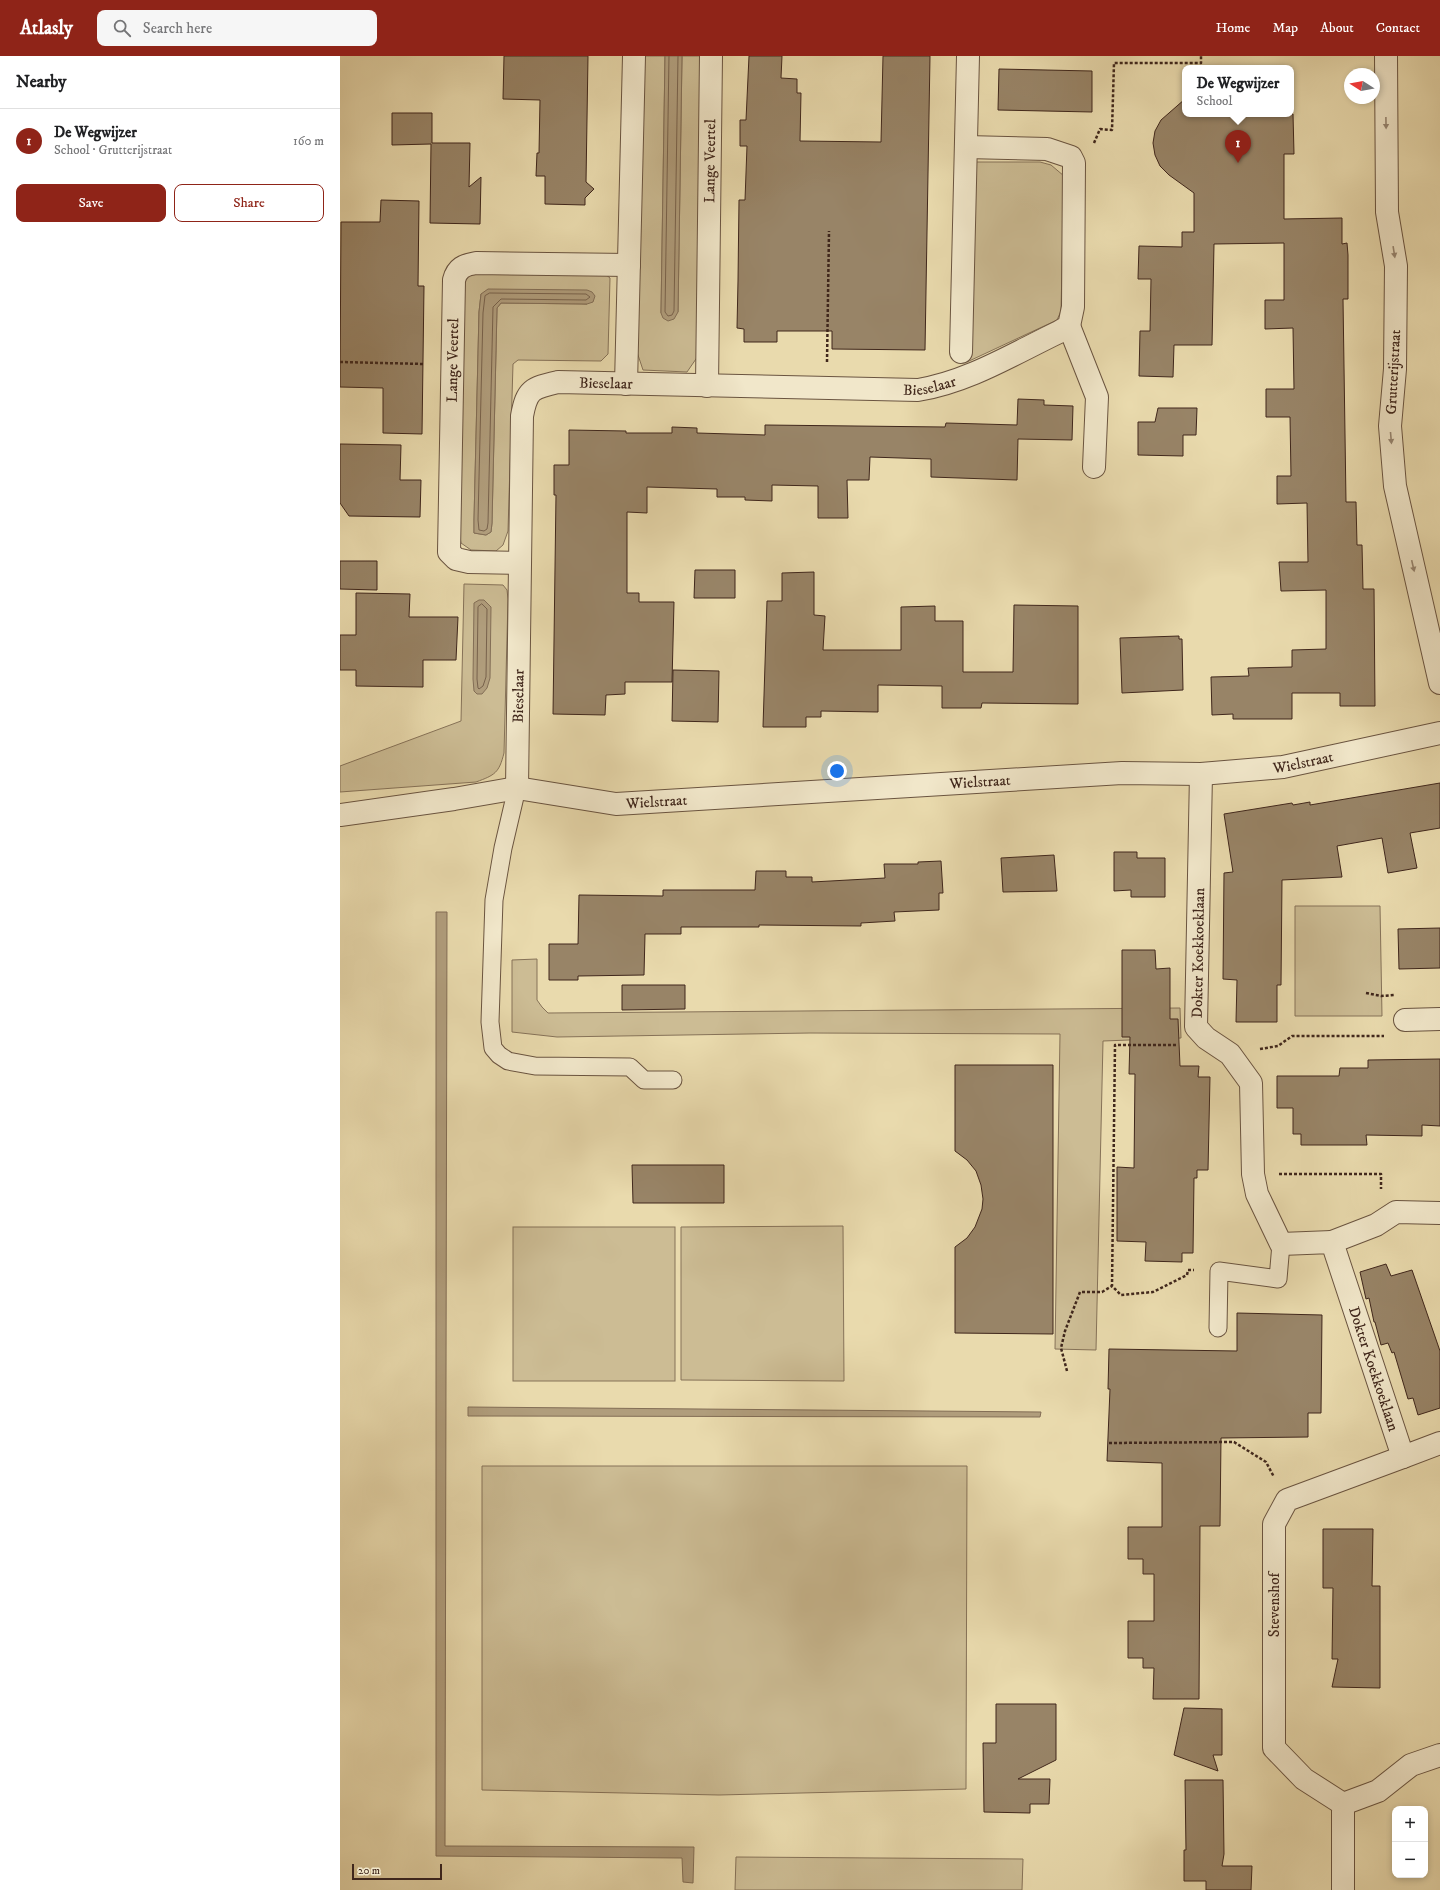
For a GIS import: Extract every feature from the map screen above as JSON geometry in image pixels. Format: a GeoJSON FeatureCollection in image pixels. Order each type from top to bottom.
{"type":"FeatureCollection","features":[{"type":"Feature","properties":{"kind":"street"},"geometry":{"type":"LineString","coordinates":[[626,384],[634,56]]}},
{"type":"Feature","properties":{"kind":"street","name":"Lange Veertel"},"geometry":{"type":"LineString","coordinates":[[707,386],[711,56]]}},
{"type":"Feature","properties":{"kind":"street","name":"Bieselaar"},"geometry":{"type":"LineString","coordinates":[[961,352],[968,56]]}},
{"type":"Feature","properties":{"kind":"street","name":"Grutterijstraat"},"geometry":{"type":"LineString","coordinates":[[1386,56],[1387,212],[1396,266],[1395,369],[1390,426],[1393,464],[1395,486],[1440,683]]}},
{"type":"Feature","properties":{"kind":"street"},"geometry":{"type":"LineString","coordinates":[[966,147],[1047,149],[1070,157],[1074,163],[1075,198],[1073,307],[1069,326],[1097,397],[1094,467]]}},
{"type":"Feature","properties":{"kind":"street","name":"Lange Veertel"},"geometry":{"type":"LineString","coordinates":[[519,563],[469,562],[456,559],[449,552],[454,280],[456,272],[465,264],[476,263],[629,265]]}},
{"type":"Feature","properties":{"kind":"street","name":"Bieselaar"},"geometry":{"type":"LineString","coordinates":[[517,788],[522,416],[526,398],[537,387],[558,382],[918,390],[940,387],[961,380],[1069,326]]}},
{"type":"Feature","properties":{"kind":"street","name":"Wielstraat"},"geometry":{"type":"LineString","coordinates":[[340,815],[454,799],[517,788],[616,804],[1122,773],[1201,774],[1283,767],[1440,733]]}},
{"type":"Feature","properties":{"kind":"street","name":"Dokter Koekkoeklaan"},"geometry":{"type":"LineString","coordinates":[[1201,774],[1196,1027],[1206,1038],[1230,1054],[1251,1083],[1253,1174],[1257,1194],[1281,1244]]}},
{"type":"Feature","properties":{"kind":"street"},"geometry":{"type":"LineString","coordinates":[[1405,1020],[1440,1019]]}},
{"type":"Feature","properties":{"kind":"street"},"geometry":{"type":"LineString","coordinates":[[1281,1244],[1332,1242],[1376,1225],[1396,1212],[1440,1213]]}},
{"type":"Feature","properties":{"kind":"street","name":"Dokter Koekkoeklaan"},"geometry":{"type":"LineString","coordinates":[[1332,1242],[1403,1457]]}},
{"type":"Feature","properties":{"kind":"street"},"geometry":{"type":"LineString","coordinates":[[1287,1500],[1440,1443]]}},
{"type":"Feature","properties":{"kind":"street","name":"Stevenshof"},"geometry":{"type":"LineString","coordinates":[[1287,1500],[1274,1524],[1274,1748],[1304,1779],[1343,1804]]}},
{"type":"Feature","properties":{"kind":"street"},"geometry":{"type":"LineString","coordinates":[[1343,1890],[1343,1804],[1378,1791],[1411,1765],[1440,1755]]}},
{"type":"Feature","properties":{"kind":"lane"},"geometry":{"type":"LineString","coordinates":[[517,788],[503,848],[494,900],[490,1022],[493,1048],[508,1062],[535,1066],[630,1068],[644,1080],[673,1080]]}},
{"type":"Feature","properties":{"kind":"lane"},"geometry":{"type":"LineString","coordinates":[[1218,1328],[1219,1271],[1278,1279],[1281,1244]]}},
{"type":"Feature","properties":{"kind":"path"},"geometry":{"type":"LineString","coordinates":[[1070,157],[1093,145],[1100,129],[1112,130],[1114,63],[1201,63],[1201,56]]}},
{"type":"Feature","properties":{"kind":"path"},"geometry":{"type":"LineString","coordinates":[[827,388],[829,231]]}},
{"type":"Feature","properties":{"kind":"path"},"geometry":{"type":"LineString","coordinates":[[340,362],[452,364]]}},
{"type":"Feature","properties":{"kind":"path"},"geometry":{"type":"LineString","coordinates":[[1196,1027],[1185,1045],[1115,1044],[1112,1286],[1121,1295],[1152,1292],[1187,1275],[1188,1270],[1219,1271]]}},
{"type":"Feature","properties":{"kind":"path"},"geometry":{"type":"LineString","coordinates":[[1230,1054],[1278,1046],[1292,1036],[1390,1036]]}},
{"type":"Feature","properties":{"kind":"path"},"geometry":{"type":"LineString","coordinates":[[1253,1174],[1381,1174],[1381,1201],[1396,1212]]}},
{"type":"Feature","properties":{"kind":"path"},"geometry":{"type":"LineString","coordinates":[[1067,1371],[1061,1348],[1065,1331],[1080,1292],[1102,1292],[1112,1286]]}},
{"type":"Feature","properties":{"kind":"path"},"geometry":{"type":"LineString","coordinates":[[1109,1443],[1234,1442],[1266,1462],[1287,1500]]}},
{"type":"Feature","properties":{"kind":"shaded area"},"geometry":{"type":"Polygon","coordinates":[[[644,56],[665,56],[661,313],[678,312],[682,56],[703,56],[698,356],[687,372],[643,370],[637,352],[644,56]]]}},
{"type":"Feature","properties":{"kind":"shaded area"},"geometry":{"type":"Polygon","coordinates":[[[973,162],[1040,162],[1051,165],[1064,176],[1061,311],[1057,320],[967,362],[973,162]]]}},
{"type":"Feature","properties":{"kind":"shaded area"},"geometry":{"type":"Polygon","coordinates":[[[472,272],[605,274],[610,278],[608,354],[601,361],[518,360],[513,364],[508,531],[503,545],[496,551],[471,550],[461,543],[458,523],[463,281],[472,272]],[[481,294],[479,312],[474,533],[486,535],[491,532],[492,523],[497,308],[501,303],[587,304],[481,294]]]}},
{"type":"Feature","properties":{"kind":"shaded area"},"geometry":{"type":"Polygon","coordinates":[[[464,584],[503,585],[507,590],[504,753],[498,769],[492,775],[476,782],[340,792],[340,766],[461,721],[464,584]]]}},
{"type":"Feature","properties":{"kind":"shaded area"},"geometry":{"type":"Polygon","coordinates":[[[1295,906],[1380,906],[1382,1016],[1295,1016],[1295,906]]]}},
{"type":"Feature","properties":{"kind":"shaded area"},"geometry":{"type":"Polygon","coordinates":[[[537,959],[537,1000],[548,1013],[1180,1008],[1181,1038],[1103,1041],[1096,1350],[1055,1349],[1060,1034],[810,1033],[557,1037],[512,1032],[512,960],[537,959]]]}},
{"type":"Feature","properties":{"kind":"shaded area"},"geometry":{"type":"Polygon","coordinates":[[[843,1226],[844,1381],[681,1380],[681,1227],[843,1226]]]}},
{"type":"Feature","properties":{"kind":"shaded area"},"geometry":{"type":"Polygon","coordinates":[[[513,1227],[675,1227],[675,1381],[513,1381],[513,1227]]]}},
{"type":"Feature","properties":{"kind":"shaded area"},"geometry":{"type":"Polygon","coordinates":[[[482,1466],[967,1466],[966,1789],[719,1795],[482,1790],[482,1466]]]}},
{"type":"Feature","properties":{"kind":"shaded area"},"geometry":{"type":"Polygon","coordinates":[[[736,1857],[1023,1859],[1022,1890],[735,1890],[736,1857]]]}},
{"type":"Feature","properties":{"kind":"water"},"geometry":{"type":"Polygon","coordinates":[[[665,56],[682,56],[678,312],[674,319],[668,321],[663,318],[661,313],[665,56]]]}},
{"type":"Feature","properties":{"kind":"water"},"geometry":{"type":"Polygon","coordinates":[[[488,289],[587,290],[592,292],[595,296],[593,302],[587,304],[501,303],[497,308],[492,523],[491,532],[486,535],[474,533],[474,520],[479,312],[481,294],[488,289]]]}},
{"type":"Feature","properties":{"kind":"water"},"geometry":{"type":"Polygon","coordinates":[[[479,600],[484,600],[491,607],[490,678],[487,688],[482,694],[477,694],[474,691],[473,679],[474,603],[479,600]]]}},
{"type":"Feature","properties":{"kind":"water"},"geometry":{"type":"Polygon","coordinates":[[[436,912],[447,912],[445,1846],[694,1847],[693,1883],[683,1882],[682,1858],[436,1856],[436,912]]]}},
{"type":"Feature","properties":{"kind":"water"},"geometry":{"type":"Polygon","coordinates":[[[468,1407],[1041,1412],[1040,1417],[468,1416],[468,1407]]]}},
{"type":"Feature","properties":{"kind":"building"},"geometry":{"type":"Polygon","coordinates":[[[504,56],[588,56],[586,182],[594,189],[585,198],[585,205],[545,204],[545,176],[536,176],[537,153],[539,153],[540,100],[503,99],[504,56]]]}},
{"type":"Feature","properties":{"kind":"building"},"geometry":{"type":"Polygon","coordinates":[[[749,56],[782,56],[781,78],[797,79],[797,93],[801,93],[800,141],[881,142],[883,56],[930,56],[925,350],[832,349],[832,331],[777,331],[777,342],[744,342],[744,329],[737,328],[739,200],[745,200],[747,146],[740,146],[740,120],[746,120],[749,56]]]}},
{"type":"Feature","properties":{"kind":"building"},"geometry":{"type":"Polygon","coordinates":[[[999,69],[1092,71],[1092,112],[998,110],[999,69]]]}},
{"type":"Feature","properties":{"kind":"building"},"geometry":{"type":"Polygon","coordinates":[[[1182,102],[1182,117],[1293,117],[1294,154],[1284,154],[1284,219],[1342,218],[1342,244],[1347,243],[1348,255],[1348,299],[1343,299],[1346,502],[1356,502],[1357,545],[1362,545],[1363,589],[1374,589],[1375,706],[1340,706],[1340,693],[1292,693],[1292,719],[1233,719],[1233,714],[1212,715],[1211,677],[1249,676],[1248,668],[1292,667],[1292,650],[1326,649],[1326,590],[1281,591],[1279,562],[1308,562],[1307,503],[1277,504],[1277,476],[1291,476],[1290,417],[1266,417],[1266,389],[1294,389],[1293,328],[1265,329],[1265,300],[1284,300],[1284,243],[1214,244],[1212,345],[1174,345],[1173,377],[1139,376],[1140,331],[1150,331],[1151,279],[1138,279],[1139,246],[1182,247],[1182,232],[1194,232],[1194,193],[1169,175],[1160,166],[1155,155],[1153,143],[1155,131],[1161,120],[1182,102]]]}},
{"type":"Feature","properties":{"kind":"building"},"geometry":{"type":"Polygon","coordinates":[[[392,113],[432,113],[432,143],[470,143],[469,187],[481,177],[480,224],[430,223],[431,144],[392,145],[392,113]]]}},
{"type":"Feature","properties":{"kind":"building"},"geometry":{"type":"Polygon","coordinates":[[[381,200],[419,201],[418,286],[424,286],[422,434],[383,433],[383,388],[340,387],[341,222],[380,222],[381,200]]]}},
{"type":"Feature","properties":{"kind":"building"},"geometry":{"type":"Polygon","coordinates":[[[1018,399],[1044,400],[1044,405],[1073,406],[1072,440],[1018,439],[1017,480],[931,477],[931,459],[870,457],[869,480],[847,480],[848,518],[818,518],[818,486],[772,485],[772,501],[745,500],[745,497],[717,497],[717,489],[647,487],[647,513],[627,512],[627,593],[639,593],[639,602],[674,602],[672,682],[625,682],[625,694],[606,695],[605,715],[553,714],[556,495],[554,495],[554,465],[569,465],[569,430],[626,431],[626,433],[672,433],[672,427],[697,428],[697,433],[765,435],[765,425],[945,427],[946,423],[1017,425],[1018,399]]]}},
{"type":"Feature","properties":{"kind":"building"},"geometry":{"type":"Polygon","coordinates":[[[1158,408],[1197,408],[1196,435],[1183,435],[1183,456],[1138,455],[1138,422],[1155,422],[1158,408]]]}},
{"type":"Feature","properties":{"kind":"building"},"geometry":{"type":"Polygon","coordinates":[[[340,444],[401,445],[400,480],[421,480],[420,517],[349,516],[340,503],[340,444]]]}},
{"type":"Feature","properties":{"kind":"building"},"geometry":{"type":"Polygon","coordinates":[[[340,561],[377,561],[377,590],[340,589],[340,561]]]}},
{"type":"Feature","properties":{"kind":"building"},"geometry":{"type":"Polygon","coordinates":[[[695,570],[735,570],[735,598],[694,598],[695,570]]]}},
{"type":"Feature","properties":{"kind":"building"},"geometry":{"type":"Polygon","coordinates":[[[814,572],[814,615],[825,616],[823,650],[901,650],[901,607],[935,606],[935,621],[963,621],[963,672],[1013,672],[1014,605],[1078,606],[1078,704],[982,703],[981,708],[942,708],[942,686],[878,685],[878,712],[821,711],[821,717],[806,717],[806,727],[763,727],[767,601],[782,601],[782,573],[814,572]]]}},
{"type":"Feature","properties":{"kind":"building"},"geometry":{"type":"Polygon","coordinates":[[[356,593],[410,594],[409,617],[458,617],[456,660],[423,660],[423,687],[356,686],[356,670],[340,670],[340,635],[356,635],[356,593]]]}},
{"type":"Feature","properties":{"kind":"building"},"geometry":{"type":"Polygon","coordinates":[[[1179,636],[1179,639],[1182,639],[1183,690],[1122,693],[1120,638],[1179,636]]]}},
{"type":"Feature","properties":{"kind":"building"},"geometry":{"type":"Polygon","coordinates":[[[673,670],[719,671],[718,722],[672,721],[673,670]]]}},
{"type":"Feature","properties":{"kind":"building"},"geometry":{"type":"Polygon","coordinates":[[[1440,783],[1440,828],[1410,833],[1417,868],[1388,873],[1382,838],[1337,846],[1342,877],[1282,880],[1281,985],[1277,985],[1277,1022],[1236,1022],[1237,980],[1223,979],[1224,873],[1233,872],[1224,814],[1292,803],[1293,805],[1310,802],[1310,805],[1440,783]]]}},
{"type":"Feature","properties":{"kind":"building"},"geometry":{"type":"Polygon","coordinates":[[[1114,852],[1137,852],[1137,858],[1165,858],[1165,897],[1131,897],[1131,890],[1114,891],[1114,852]]]}},
{"type":"Feature","properties":{"kind":"building"},"geometry":{"type":"Polygon","coordinates":[[[1054,855],[1057,891],[1003,892],[1001,858],[1054,855]]]}},
{"type":"Feature","properties":{"kind":"building"},"geometry":{"type":"Polygon","coordinates":[[[941,861],[943,893],[939,893],[939,910],[894,912],[895,921],[861,923],[861,926],[759,925],[759,927],[681,927],[681,934],[645,934],[644,975],[578,976],[578,980],[549,980],[549,944],[578,944],[579,895],[663,896],[663,890],[755,890],[756,871],[786,871],[786,877],[812,877],[812,882],[885,878],[884,864],[918,864],[918,862],[941,861]]]}},
{"type":"Feature","properties":{"kind":"building"},"geometry":{"type":"Polygon","coordinates":[[[1440,928],[1440,968],[1399,969],[1398,929],[1440,928]]]}},
{"type":"Feature","properties":{"kind":"building"},"geometry":{"type":"Polygon","coordinates":[[[1122,950],[1155,950],[1156,969],[1170,968],[1170,1019],[1178,1019],[1180,1066],[1199,1066],[1198,1077],[1210,1077],[1208,1170],[1197,1170],[1197,1178],[1194,1178],[1193,1253],[1182,1253],[1182,1262],[1145,1261],[1146,1242],[1117,1241],[1117,1167],[1134,1168],[1135,1074],[1129,1074],[1130,1037],[1122,1037],[1122,950]]]}},
{"type":"Feature","properties":{"kind":"building"},"geometry":{"type":"Polygon","coordinates":[[[622,985],[685,985],[685,1009],[622,1010],[622,985]]]}},
{"type":"Feature","properties":{"kind":"building"},"geometry":{"type":"Polygon","coordinates":[[[1440,1059],[1440,1126],[1422,1125],[1422,1136],[1366,1135],[1367,1145],[1301,1145],[1301,1134],[1293,1134],[1293,1108],[1277,1108],[1277,1076],[1339,1076],[1340,1068],[1368,1068],[1368,1060],[1440,1059]]]}},
{"type":"Feature","properties":{"kind":"building"},"geometry":{"type":"Polygon","coordinates":[[[955,1065],[1053,1065],[1053,1334],[955,1333],[955,1247],[967,1238],[975,1227],[982,1209],[983,1199],[981,1185],[976,1171],[967,1160],[955,1151],[955,1065]]]}},
{"type":"Feature","properties":{"kind":"building"},"geometry":{"type":"Polygon","coordinates":[[[632,1165],[724,1165],[724,1203],[633,1203],[632,1165]]]}},
{"type":"Feature","properties":{"kind":"building"},"geometry":{"type":"Polygon","coordinates":[[[1386,1264],[1391,1276],[1412,1270],[1440,1351],[1440,1408],[1418,1415],[1413,1398],[1408,1399],[1394,1352],[1392,1353],[1388,1343],[1381,1345],[1369,1298],[1366,1299],[1360,1272],[1386,1264]]]}},
{"type":"Feature","properties":{"kind":"building"},"geometry":{"type":"Polygon","coordinates":[[[1237,1313],[1322,1315],[1321,1413],[1308,1413],[1308,1437],[1221,1438],[1220,1526],[1200,1526],[1199,1699],[1153,1699],[1154,1668],[1143,1668],[1143,1658],[1128,1658],[1128,1621],[1154,1621],[1154,1574],[1143,1574],[1143,1559],[1128,1559],[1128,1527],[1162,1527],[1162,1463],[1107,1461],[1110,1389],[1108,1389],[1109,1349],[1237,1351],[1237,1313]]]}},
{"type":"Feature","properties":{"kind":"building"},"geometry":{"type":"Polygon","coordinates":[[[1323,1529],[1373,1529],[1372,1586],[1380,1586],[1380,1688],[1332,1687],[1338,1659],[1332,1659],[1333,1588],[1323,1588],[1323,1529]]]}},
{"type":"Feature","properties":{"kind":"building"},"geometry":{"type":"Polygon","coordinates":[[[996,1704],[1056,1704],[1056,1760],[1018,1779],[1050,1779],[1049,1804],[1030,1804],[1030,1813],[984,1812],[983,1743],[996,1743],[996,1704]]]}},
{"type":"Feature","properties":{"kind":"building"},"geometry":{"type":"Polygon","coordinates":[[[1184,1708],[1222,1709],[1222,1755],[1213,1755],[1218,1771],[1174,1755],[1184,1708]]]}},
{"type":"Feature","properties":{"kind":"building"},"geometry":{"type":"Polygon","coordinates":[[[1185,1780],[1223,1780],[1224,1854],[1222,1866],[1252,1866],[1251,1890],[1206,1890],[1206,1881],[1184,1881],[1184,1850],[1186,1850],[1185,1780]]]}},
{"type":"Feature","properties":{"kind":"place","name":"De Wegwijzer"},"geometry":{"type":"Point","coordinates":[1238,163]}}]}
